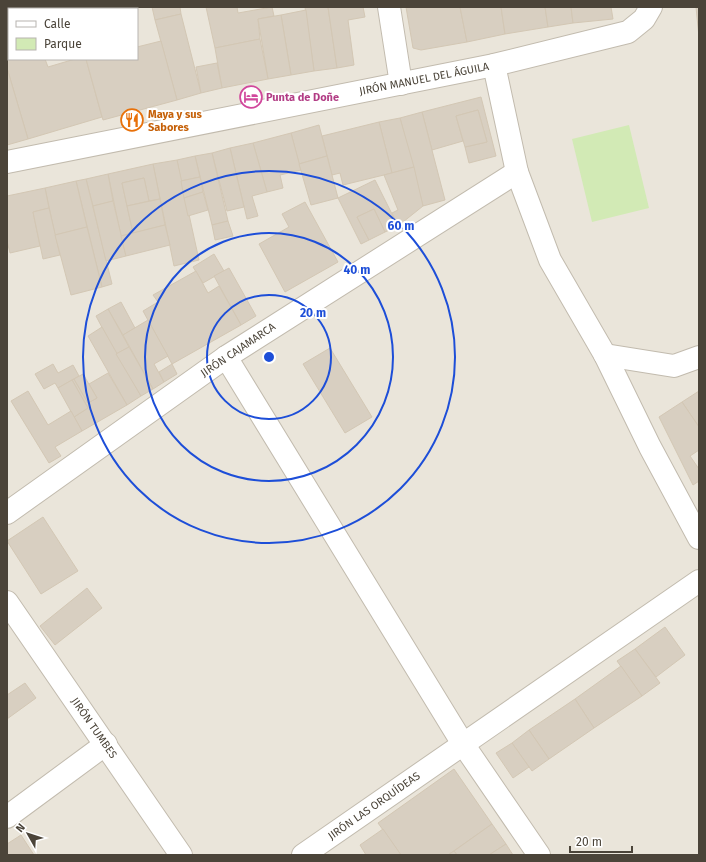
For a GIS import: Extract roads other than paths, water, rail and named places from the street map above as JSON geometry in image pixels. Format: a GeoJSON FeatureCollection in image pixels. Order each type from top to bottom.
{"type":"FeatureCollection","features":[{"type":"Feature","properties":{"kind":"street"},"geometry":{"type":"LineString","coordinates":[[389,7],[401,84]]}},
{"type":"Feature","properties":{"kind":"street","name":"JIRÓN MANUEL DEL ÁGUILA"},"geometry":{"type":"LineString","coordinates":[[7,162],[494,65],[628,32],[644,19],[651,7]]}},
{"type":"Feature","properties":{"kind":"street"},"geometry":{"type":"LineString","coordinates":[[494,65],[516,172],[550,260],[605,355],[650,447],[699,538]]}},
{"type":"Feature","properties":{"kind":"street","name":"JIRÓN CAJAMARCA"},"geometry":{"type":"LineString","coordinates":[[7,512],[226,357],[516,172]]}},
{"type":"Feature","properties":{"kind":"street"},"geometry":{"type":"LineString","coordinates":[[605,355],[674,366],[699,357]]}},
{"type":"Feature","properties":{"kind":"street"},"geometry":{"type":"LineString","coordinates":[[226,357],[463,744],[539,855]]}},
{"type":"Feature","properties":{"kind":"street","name":"JIRÓN LAS ORQUÍDEAS"},"geometry":{"type":"LineString","coordinates":[[303,855],[699,581]]}},
{"type":"Feature","properties":{"kind":"street","name":"JIRÓN TUMBES"},"geometry":{"type":"LineString","coordinates":[[7,602],[181,855]]}},
{"type":"Feature","properties":{"kind":"street"},"geometry":{"type":"LineString","coordinates":[[7,817],[106,744]]}},
{"type":"Feature","properties":{"kind":"place","name":"Punta de Doñe"},"geometry":{"type":"Point","coordinates":[251,97]}},
{"type":"Feature","properties":{"kind":"place","name":"Maya y sus Sabores"},"geometry":{"type":"Point","coordinates":[132,120]}}]}
